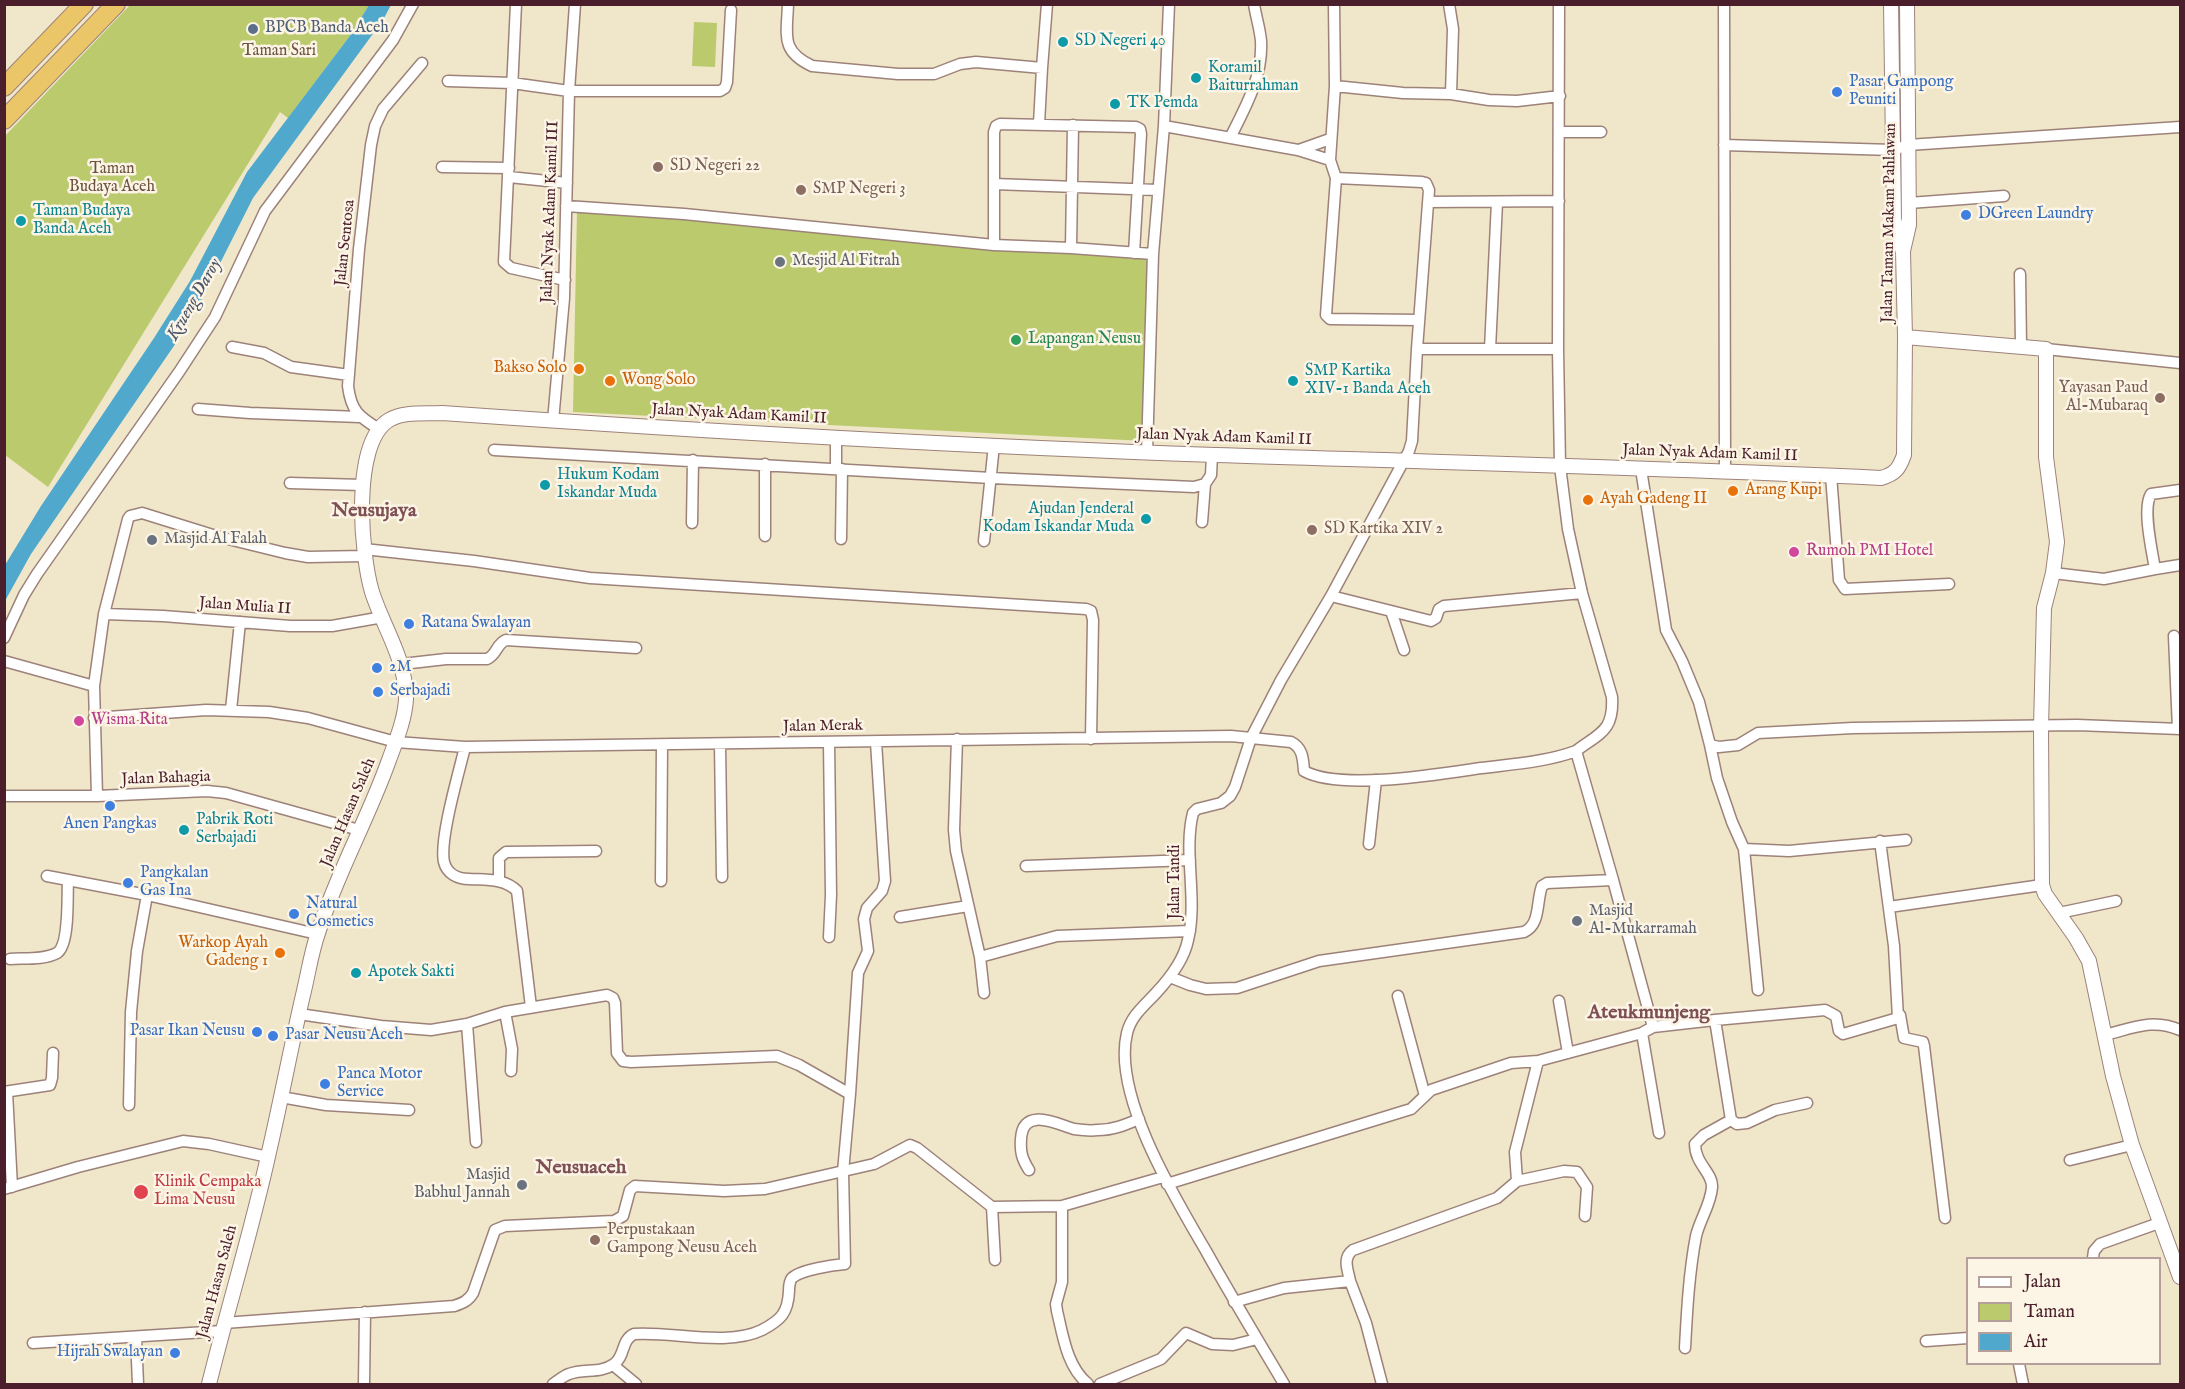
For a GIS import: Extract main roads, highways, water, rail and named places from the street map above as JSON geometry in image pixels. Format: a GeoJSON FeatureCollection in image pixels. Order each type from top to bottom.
{"type":"FeatureCollection","features":[{"type":"Feature","properties":{"kind":"highway"},"geometry":{"type":"LineString","coordinates":[[4,87],[84,4]]}},
{"type":"Feature","properties":{"kind":"highway"},"geometry":{"type":"LineString","coordinates":[[4,120],[116,4]]}},
{"type":"Feature","properties":{"kind":"water","name":"Krueng Daroy"},"geometry":{"type":"Polygon","coordinates":[[[369,5],[391,5],[383,20],[253,198],[199,305],[178,340],[31,554],[5,601],[5,565],[41,506],[190,281],[247,172],[349,37],[369,5]]]}},
{"type":"Feature","properties":{"kind":"place","name":"BPCB Banda Aceh"},"geometry":{"type":"Point","coordinates":[253,29]}},
{"type":"Feature","properties":{"kind":"place","name":"SD Negeri 40"},"geometry":{"type":"Point","coordinates":[1063,42]}},
{"type":"Feature","properties":{"kind":"place","name":"Koramil Baiturrahman"},"geometry":{"type":"Point","coordinates":[1196,78]}},
{"type":"Feature","properties":{"kind":"place","name":"Pasar Gampong Peuniti"},"geometry":{"type":"Point","coordinates":[1837,92]}},
{"type":"Feature","properties":{"kind":"place","name":"TK Pemda"},"geometry":{"type":"Point","coordinates":[1115,104]}},
{"type":"Feature","properties":{"kind":"place","name":"SD Negeri 22"},"geometry":{"type":"Point","coordinates":[658,167]}},
{"type":"Feature","properties":{"kind":"place","name":"SMP Negeri 3"},"geometry":{"type":"Point","coordinates":[801,190]}},
{"type":"Feature","properties":{"kind":"place","name":"DGreen Laundry"},"geometry":{"type":"Point","coordinates":[1966,215]}},
{"type":"Feature","properties":{"kind":"place","name":"Taman Budaya Banda Aceh"},"geometry":{"type":"Point","coordinates":[21,221]}},
{"type":"Feature","properties":{"kind":"place","name":"Mesjid Al Fitrah"},"geometry":{"type":"Point","coordinates":[780,262]}},
{"type":"Feature","properties":{"kind":"place","name":"Lapangan Neusu"},"geometry":{"type":"Point","coordinates":[1016,340]}},
{"type":"Feature","properties":{"kind":"place","name":"Bakso Solo"},"geometry":{"type":"Point","coordinates":[579,369]}},
{"type":"Feature","properties":{"kind":"place","name":"Wong Solo"},"geometry":{"type":"Point","coordinates":[610,381]}},
{"type":"Feature","properties":{"kind":"place","name":"SMP Kartika XIV-1 Banda Aceh"},"geometry":{"type":"Point","coordinates":[1293,381]}},
{"type":"Feature","properties":{"kind":"place","name":"Yayasan Paud Al-Mubaraq"},"geometry":{"type":"Point","coordinates":[2160,398]}},
{"type":"Feature","properties":{"kind":"place","name":"Hukum Kodam Iskandar Muda"},"geometry":{"type":"Point","coordinates":[545,485]}},
{"type":"Feature","properties":{"kind":"place","name":"Arang Kupi"},"geometry":{"type":"Point","coordinates":[1733,491]}},
{"type":"Feature","properties":{"kind":"place","name":"Ayah Gadeng II"},"geometry":{"type":"Point","coordinates":[1588,500]}},
{"type":"Feature","properties":{"kind":"place","name":"Ajudan Jenderal Kodam Iskandar Muda"},"geometry":{"type":"Point","coordinates":[1146,519]}},
{"type":"Feature","properties":{"kind":"place","name":"SD Kartika XIV 2"},"geometry":{"type":"Point","coordinates":[1312,530]}},
{"type":"Feature","properties":{"kind":"place","name":"Masjid Al Falah"},"geometry":{"type":"Point","coordinates":[152,540]}},
{"type":"Feature","properties":{"kind":"place","name":"Rumoh PMI Hotel"},"geometry":{"type":"Point","coordinates":[1794,552]}},
{"type":"Feature","properties":{"kind":"place","name":"Ratana Swalayan"},"geometry":{"type":"Point","coordinates":[409,624]}},
{"type":"Feature","properties":{"kind":"place","name":"2M"},"geometry":{"type":"Point","coordinates":[377,668]}},
{"type":"Feature","properties":{"kind":"place","name":"Serbajadi"},"geometry":{"type":"Point","coordinates":[378,692]}},
{"type":"Feature","properties":{"kind":"place","name":"Wisma Rita"},"geometry":{"type":"Point","coordinates":[79,721]}},
{"type":"Feature","properties":{"kind":"place","name":"Anen Pangkas"},"geometry":{"type":"Point","coordinates":[110,806]}},
{"type":"Feature","properties":{"kind":"place","name":"Pabrik Roti Serbajadi"},"geometry":{"type":"Point","coordinates":[184,830]}},
{"type":"Feature","properties":{"kind":"place","name":"Pangkalan Gas Ina"},"geometry":{"type":"Point","coordinates":[128,883]}},
{"type":"Feature","properties":{"kind":"place","name":"Natural Cosmetics"},"geometry":{"type":"Point","coordinates":[294,914]}},
{"type":"Feature","properties":{"kind":"place","name":"Masjid Al-Mukarramah"},"geometry":{"type":"Point","coordinates":[1577,921]}},
{"type":"Feature","properties":{"kind":"place","name":"Warkop Ayah Gadeng 1"},"geometry":{"type":"Point","coordinates":[280,953]}},
{"type":"Feature","properties":{"kind":"place","name":"Apotek Sakti"},"geometry":{"type":"Point","coordinates":[356,973]}},
{"type":"Feature","properties":{"kind":"place","name":"Pasar Ikan Neusu"},"geometry":{"type":"Point","coordinates":[257,1032]}},
{"type":"Feature","properties":{"kind":"place","name":"Pasar Neusu Aceh"},"geometry":{"type":"Point","coordinates":[273,1036]}},
{"type":"Feature","properties":{"kind":"place","name":"Panca Motor Service"},"geometry":{"type":"Point","coordinates":[325,1084]}},
{"type":"Feature","properties":{"kind":"place","name":"Masjid Babhul Jannah"},"geometry":{"type":"Point","coordinates":[522,1185]}},
{"type":"Feature","properties":{"kind":"place","name":"Klinik Cempaka Lima Neusu"},"geometry":{"type":"Point","coordinates":[141,1192]}},
{"type":"Feature","properties":{"kind":"place","name":"Perpustakaan Gampong Neusu Aceh"},"geometry":{"type":"Point","coordinates":[595,1240]}},
{"type":"Feature","properties":{"kind":"place","name":"Hijrah Swalayan"},"geometry":{"type":"Point","coordinates":[175,1353]}},
{"type":"Feature","properties":{"kind":"district","name":"Neusujaya"},"geometry":{"type":"Point","coordinates":[374,512]}},
{"type":"Feature","properties":{"kind":"district","name":"Ateukmunjeng"},"geometry":{"type":"Point","coordinates":[1649,1014]}},
{"type":"Feature","properties":{"kind":"district","name":"Neusuaceh"},"geometry":{"type":"Point","coordinates":[581,1169]}},
{"type":"Feature","properties":{"kind":"park label","name":"Taman Sari"},"geometry":{"type":"Point","coordinates":[279,52]}},
{"type":"Feature","properties":{"kind":"park label","name":"Taman Budaya Aceh"},"geometry":{"type":"Point","coordinates":[112,179]}}]}
